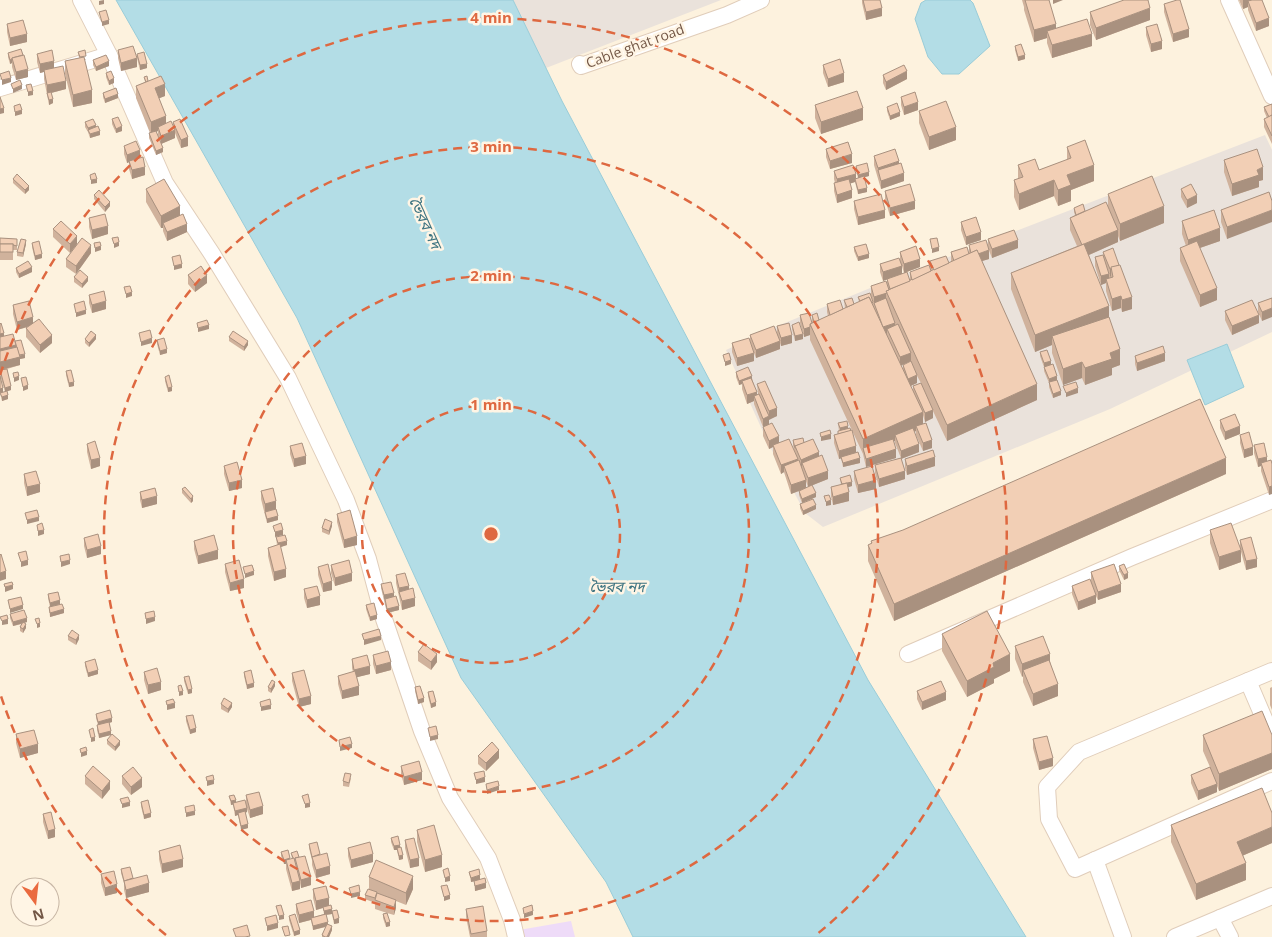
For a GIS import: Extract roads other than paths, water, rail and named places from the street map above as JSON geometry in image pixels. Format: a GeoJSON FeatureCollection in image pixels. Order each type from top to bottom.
{"type":"FeatureCollection","features":[{"type":"Feature","properties":{"kind":"street"},"geometry":{"type":"LineString","coordinates":[[81,0],[109,55],[165,183],[212,254],[288,378],[346,500],[368,559],[384,619],[422,731],[450,798],[488,858],[512,920],[516,937]]}},
{"type":"Feature","properties":{"kind":"street","name":"Cable ghat road"},"geometry":{"type":"LineString","coordinates":[[754,0],[725,14],[580,64],[581,66],[727,16],[761,0]]}},
{"type":"Feature","properties":{"kind":"street"},"geometry":{"type":"LineString","coordinates":[[1229,0],[1272,96]]}},
{"type":"Feature","properties":{"kind":"street"},"geometry":{"type":"LineString","coordinates":[[0,88],[109,55]]}},
{"type":"Feature","properties":{"kind":"street"},"geometry":{"type":"LineString","coordinates":[[908,654],[1132,556],[1272,500]]}},
{"type":"Feature","properties":{"kind":"street"},"geometry":{"type":"LineString","coordinates":[[1272,671],[1079,752],[1047,787],[1049,819],[1075,869],[1272,781]]}},
{"type":"Feature","properties":{"kind":"street"},"geometry":{"type":"LineString","coordinates":[[1248,681],[1272,737]]}},
{"type":"Feature","properties":{"kind":"street"},"geometry":{"type":"LineString","coordinates":[[1095,860],[1123,937]]}},
{"type":"Feature","properties":{"kind":"street"},"geometry":{"type":"LineString","coordinates":[[1175,937],[1272,896]]}},
{"type":"Feature","properties":{"kind":"street"},"geometry":{"type":"LineString","coordinates":[[1220,918],[1230,937]]}},
{"type":"Feature","properties":{"kind":"water","name":"ভৈরব নদ"},"geometry":{"type":"Polygon","coordinates":[[[116,0],[513,0],[562,101],[868,680],[1026,937],[633,937],[606,882],[461,678],[297,318],[116,0]]]}},
{"type":"Feature","properties":{"kind":"water"},"geometry":{"type":"Polygon","coordinates":[[[926,0],[970,0],[973,3],[990,46],[959,74],[942,74],[928,57],[915,19],[921,3],[926,0]]]}},
{"type":"Feature","properties":{"kind":"water"},"geometry":{"type":"Polygon","coordinates":[[[1227,344],[1244,387],[1205,405],[1187,360],[1227,344]]]}}]}
